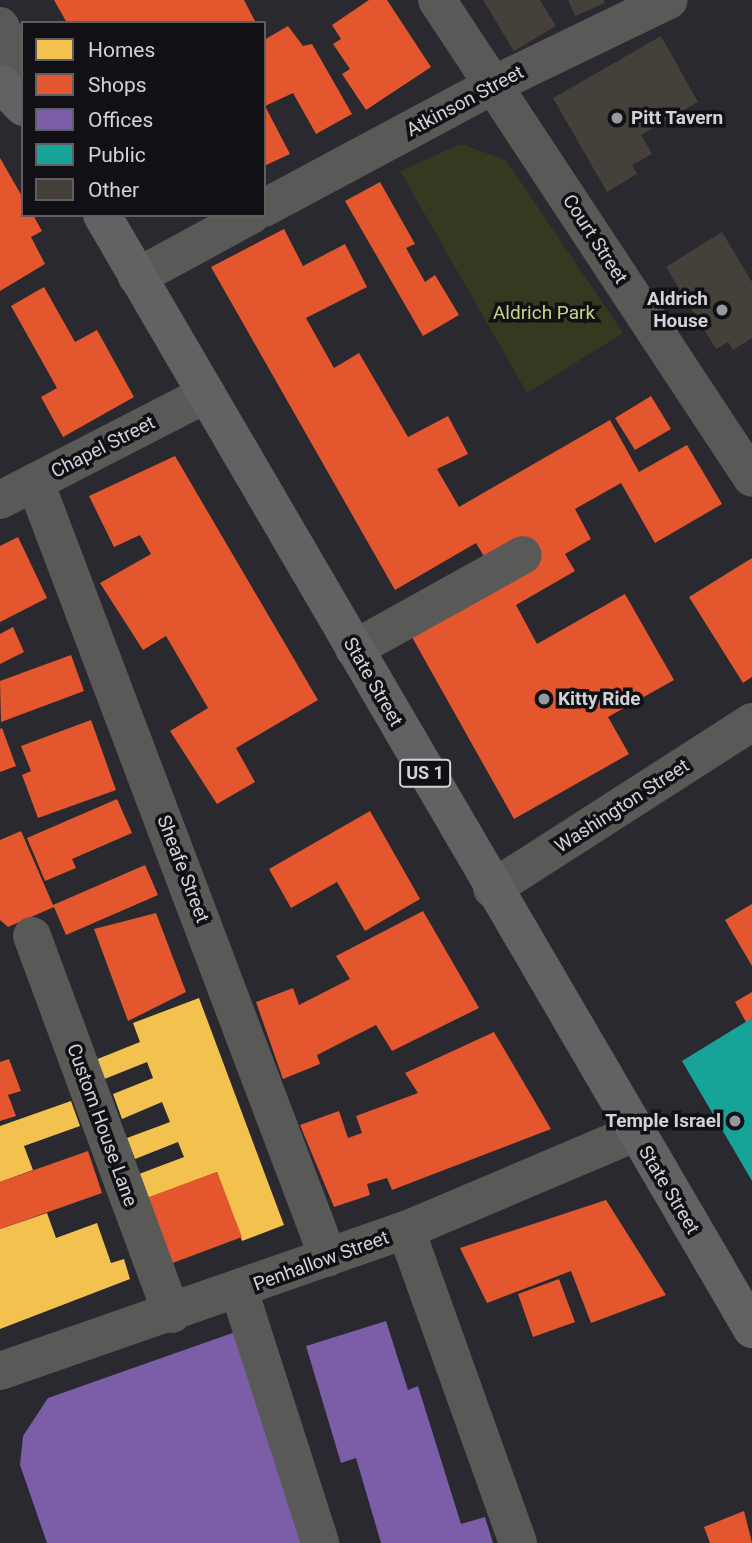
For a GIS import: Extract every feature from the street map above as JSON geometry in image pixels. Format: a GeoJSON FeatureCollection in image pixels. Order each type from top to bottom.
{"type":"FeatureCollection","features":[{"type":"Feature","properties":{"kind":"main road"},"geometry":{"type":"LineString","coordinates":[[0,83],[21,105]]}},
{"type":"Feature","properties":{"kind":"main road","name":"State Street"},"geometry":{"type":"LineString","coordinates":[[103,217],[492,889],[752,1329]]}},
{"type":"Feature","properties":{"kind":"street","name":"Court Street"},"geometry":{"type":"LineString","coordinates":[[438,0],[752,478]]}},
{"type":"Feature","properties":{"kind":"street","name":"Atkinson Street"},"geometry":{"type":"LineString","coordinates":[[266,207],[493,85],[669,0]]}},
{"type":"Feature","properties":{"kind":"street"},"geometry":{"type":"LineString","coordinates":[[0,26],[21,66]]}},
{"type":"Feature","properties":{"kind":"street"},"geometry":{"type":"LineString","coordinates":[[137,276],[247,217]]}},
{"type":"Feature","properties":{"kind":"street","name":"Chapel Street"},"geometry":{"type":"LineString","coordinates":[[0,500],[206,394]]}},
{"type":"Feature","properties":{"kind":"street","name":"Sheafe Street"},"geometry":{"type":"LineString","coordinates":[[35,482],[328,1257]]}},
{"type":"Feature","properties":{"kind":"street"},"geometry":{"type":"LineString","coordinates":[[354,649],[523,555]]}},
{"type":"Feature","properties":{"kind":"street","name":"Washington Street"},"geometry":{"type":"LineString","coordinates":[[492,889],[752,722]]}},
{"type":"Feature","properties":{"kind":"street","name":"Custom House Lane"},"geometry":{"type":"LineString","coordinates":[[32,936],[172,1314]]}},
{"type":"Feature","properties":{"kind":"street","name":"Penhallow Street"},"geometry":{"type":"LineString","coordinates":[[0,1371],[172,1314],[406,1230],[635,1133]]}},
{"type":"Feature","properties":{"kind":"street"},"geometry":{"type":"LineString","coordinates":[[406,1230],[518,1543]]}},
{"type":"Feature","properties":{"kind":"street"},"geometry":{"type":"LineString","coordinates":[[239,1290],[320,1543]]}},
{"type":"Feature","properties":{"kind":"green space","name":"Aldrich Park"},"geometry":{"type":"Polygon","coordinates":[[[461,144],[506,160],[623,333],[527,393],[400,171],[461,144]]]}},
{"type":"Feature","properties":{"kind":"building: Homes"},"geometry":{"type":"Polygon","coordinates":[[[199,998],[284,1225],[242,1241],[217,1172],[148,1198],[139,1174],[184,1157],[178,1142],[135,1159],[127,1138],[170,1122],[162,1102],[122,1119],[113,1094],[153,1078],[147,1062],[102,1080],[95,1060],[140,1042],[133,1023],[199,998]]]}},
{"type":"Feature","properties":{"kind":"building: Homes"},"geometry":{"type":"Polygon","coordinates":[[[71,1101],[80,1126],[24,1146],[33,1170],[0,1182],[0,1126],[71,1101]]]}},
{"type":"Feature","properties":{"kind":"building: Homes"},"geometry":{"type":"Polygon","coordinates":[[[47,1213],[56,1238],[97,1223],[111,1263],[124,1259],[130,1279],[0,1329],[0,1229],[47,1213]]]}},
{"type":"Feature","properties":{"kind":"building: Shops"},"geometry":{"type":"Polygon","coordinates":[[[54,0],[244,0],[255,21],[66,21],[54,0]]]}},
{"type":"Feature","properties":{"kind":"building: Shops"},"geometry":{"type":"Polygon","coordinates":[[[369,0],[387,0],[431,67],[366,110],[342,74],[350,69],[333,44],[341,39],[332,25],[369,0]]]}},
{"type":"Feature","properties":{"kind":"building: Shops"},"geometry":{"type":"Polygon","coordinates":[[[288,26],[303,46],[312,44],[352,114],[316,134],[293,93],[266,106],[266,39],[288,26]]]}},
{"type":"Feature","properties":{"kind":"building: Shops"},"geometry":{"type":"Polygon","coordinates":[[[266,108],[290,154],[266,165],[266,108]]]}},
{"type":"Feature","properties":{"kind":"building: Shops"},"geometry":{"type":"Polygon","coordinates":[[[0,158],[21,195],[21,217],[34,217],[42,231],[31,237],[45,264],[0,291],[0,158]]]}},
{"type":"Feature","properties":{"kind":"building: Shops"},"geometry":{"type":"Polygon","coordinates":[[[380,182],[415,244],[406,248],[425,282],[435,275],[459,315],[423,336],[345,201],[380,182]]]}},
{"type":"Feature","properties":{"kind":"building: Shops"},"geometry":{"type":"Polygon","coordinates":[[[284,229],[303,266],[345,244],[367,287],[306,318],[334,368],[359,353],[408,437],[448,416],[468,454],[437,469],[459,507],[610,420],[639,472],[687,445],[722,504],[655,543],[621,483],[575,509],[591,539],[565,554],[575,571],[516,605],[537,644],[625,594],[674,680],[608,717],[629,754],[514,819],[408,630],[488,563],[476,543],[395,590],[211,267],[284,229]]]}},
{"type":"Feature","properties":{"kind":"building: Shops"},"geometry":{"type":"Polygon","coordinates":[[[44,287],[75,342],[97,330],[134,397],[63,437],[41,397],[57,388],[11,306],[44,287]]]}},
{"type":"Feature","properties":{"kind":"building: Shops"},"geometry":{"type":"Polygon","coordinates":[[[651,396],[671,429],[635,450],[615,418],[651,396]]]}},
{"type":"Feature","properties":{"kind":"building: Shops"},"geometry":{"type":"Polygon","coordinates":[[[175,456],[318,700],[236,748],[255,782],[217,804],[170,731],[208,708],[166,636],[143,650],[100,583],[151,554],[140,535],[114,547],[89,496],[175,456]]]}},
{"type":"Feature","properties":{"kind":"building: Shops"},"geometry":{"type":"Polygon","coordinates":[[[18,537],[47,598],[0,622],[0,546],[18,537]]]}},
{"type":"Feature","properties":{"kind":"building: Shops"},"geometry":{"type":"Polygon","coordinates":[[[752,558],[752,677],[743,683],[689,597],[752,558]]]}},
{"type":"Feature","properties":{"kind":"building: Shops"},"geometry":{"type":"Polygon","coordinates":[[[13,627],[24,652],[0,664],[0,634],[13,627]]]}},
{"type":"Feature","properties":{"kind":"building: Shops"},"geometry":{"type":"Polygon","coordinates":[[[71,655],[84,691],[1,722],[0,681],[71,655]]]}},
{"type":"Feature","properties":{"kind":"building: Shops"},"geometry":{"type":"Polygon","coordinates":[[[91,720],[116,790],[38,818],[22,775],[31,771],[21,746],[91,720]]]}},
{"type":"Feature","properties":{"kind":"building: Shops"},"geometry":{"type":"Polygon","coordinates":[[[2,728],[16,766],[0,772],[0,729],[2,728]]]}},
{"type":"Feature","properties":{"kind":"building: Shops"},"geometry":{"type":"Polygon","coordinates":[[[117,799],[132,833],[72,859],[76,868],[45,881],[27,838],[117,799]]]}},
{"type":"Feature","properties":{"kind":"building: Shops"},"geometry":{"type":"Polygon","coordinates":[[[370,811],[420,899],[365,931],[337,882],[291,908],[269,869],[370,811]]]}},
{"type":"Feature","properties":{"kind":"building: Shops"},"geometry":{"type":"Polygon","coordinates":[[[21,831],[53,905],[145,865],[158,895],[66,935],[54,907],[8,927],[0,920],[0,840],[21,831]]]}},
{"type":"Feature","properties":{"kind":"building: Shops"},"geometry":{"type":"Polygon","coordinates":[[[752,904],[752,966],[725,920],[752,904]]]}},
{"type":"Feature","properties":{"kind":"building: Shops"},"geometry":{"type":"Polygon","coordinates":[[[423,911],[479,1008],[392,1051],[376,1025],[317,1055],[320,1064],[283,1079],[256,1002],[293,988],[299,1005],[350,979],[336,956],[423,911]]]}},
{"type":"Feature","properties":{"kind":"building: Shops"},"geometry":{"type":"Polygon","coordinates":[[[156,913],[186,992],[128,1021],[94,929],[156,913]]]}},
{"type":"Feature","properties":{"kind":"building: Shops"},"geometry":{"type":"Polygon","coordinates":[[[752,992],[752,1018],[746,1022],[735,1002],[752,992]]]}},
{"type":"Feature","properties":{"kind":"building: Shops"},"geometry":{"type":"Polygon","coordinates":[[[494,1032],[551,1129],[392,1190],[387,1178],[367,1184],[370,1195],[334,1207],[300,1125],[339,1111],[348,1138],[362,1133],[356,1116],[418,1093],[405,1073],[494,1032]]]}},
{"type":"Feature","properties":{"kind":"building: Shops"},"geometry":{"type":"Polygon","coordinates":[[[9,1059],[21,1091],[8,1095],[16,1116],[0,1121],[0,1062],[9,1059]]]}},
{"type":"Feature","properties":{"kind":"building: Shops"},"geometry":{"type":"Polygon","coordinates":[[[88,1151],[102,1193],[0,1229],[0,1182],[88,1151]]]}},
{"type":"Feature","properties":{"kind":"building: Shops"},"geometry":{"type":"Polygon","coordinates":[[[217,1172],[242,1237],[170,1264],[146,1198],[217,1172]]]}},
{"type":"Feature","properties":{"kind":"building: Shops"},"geometry":{"type":"Polygon","coordinates":[[[606,1200],[666,1295],[591,1323],[571,1271],[487,1303],[460,1248],[606,1200]]]}},
{"type":"Feature","properties":{"kind":"building: Shops"},"geometry":{"type":"Polygon","coordinates":[[[559,1279],[575,1322],[533,1337],[518,1294],[559,1279]]]}},
{"type":"Feature","properties":{"kind":"building: Shops"},"geometry":{"type":"Polygon","coordinates":[[[744,1511],[752,1543],[710,1543],[704,1527],[744,1511]]]}},
{"type":"Feature","properties":{"kind":"building: Offices"},"geometry":{"type":"Polygon","coordinates":[[[386,1321],[408,1390],[418,1386],[461,1524],[485,1517],[493,1543],[381,1543],[356,1458],[341,1463],[306,1346],[386,1321]]]}},
{"type":"Feature","properties":{"kind":"building: Offices"},"geometry":{"type":"Polygon","coordinates":[[[241,1330],[309,1543],[47,1543],[20,1465],[23,1436],[48,1398],[241,1330]]]}},
{"type":"Feature","properties":{"kind":"building: Public","name":"Temple Israel"},"geometry":{"type":"Polygon","coordinates":[[[752,1018],[752,1181],[682,1061],[752,1018]]]}},
{"type":"Feature","properties":{"kind":"building: Other"},"geometry":{"type":"Polygon","coordinates":[[[483,0],[540,0],[556,26],[514,51],[483,0]]]}},
{"type":"Feature","properties":{"kind":"building: Other"},"geometry":{"type":"Polygon","coordinates":[[[568,0],[604,0],[605,3],[575,16],[568,0]]]}},
{"type":"Feature","properties":{"kind":"building: Other","name":"Pitt Tavern"},"geometry":{"type":"Polygon","coordinates":[[[661,36],[698,102],[641,135],[652,154],[632,165],[637,174],[607,192],[553,98],[661,36]]]}},
{"type":"Feature","properties":{"kind":"building: Other","name":"Aldrich House"},"geometry":{"type":"Polygon","coordinates":[[[722,232],[752,282],[752,338],[733,350],[728,342],[716,349],[666,267],[722,232]]]}},
{"type":"Feature","properties":{"kind":"place","name":"Pitt Tavern"},"geometry":{"type":"Point","coordinates":[617,118]}},
{"type":"Feature","properties":{"kind":"place","name":"Aldrich House"},"geometry":{"type":"Point","coordinates":[722,310]}},
{"type":"Feature","properties":{"kind":"place","name":"Kitty Ride"},"geometry":{"type":"Point","coordinates":[544,699]}},
{"type":"Feature","properties":{"kind":"place","name":"Temple Israel"},"geometry":{"type":"Point","coordinates":[735,1121]}}]}
